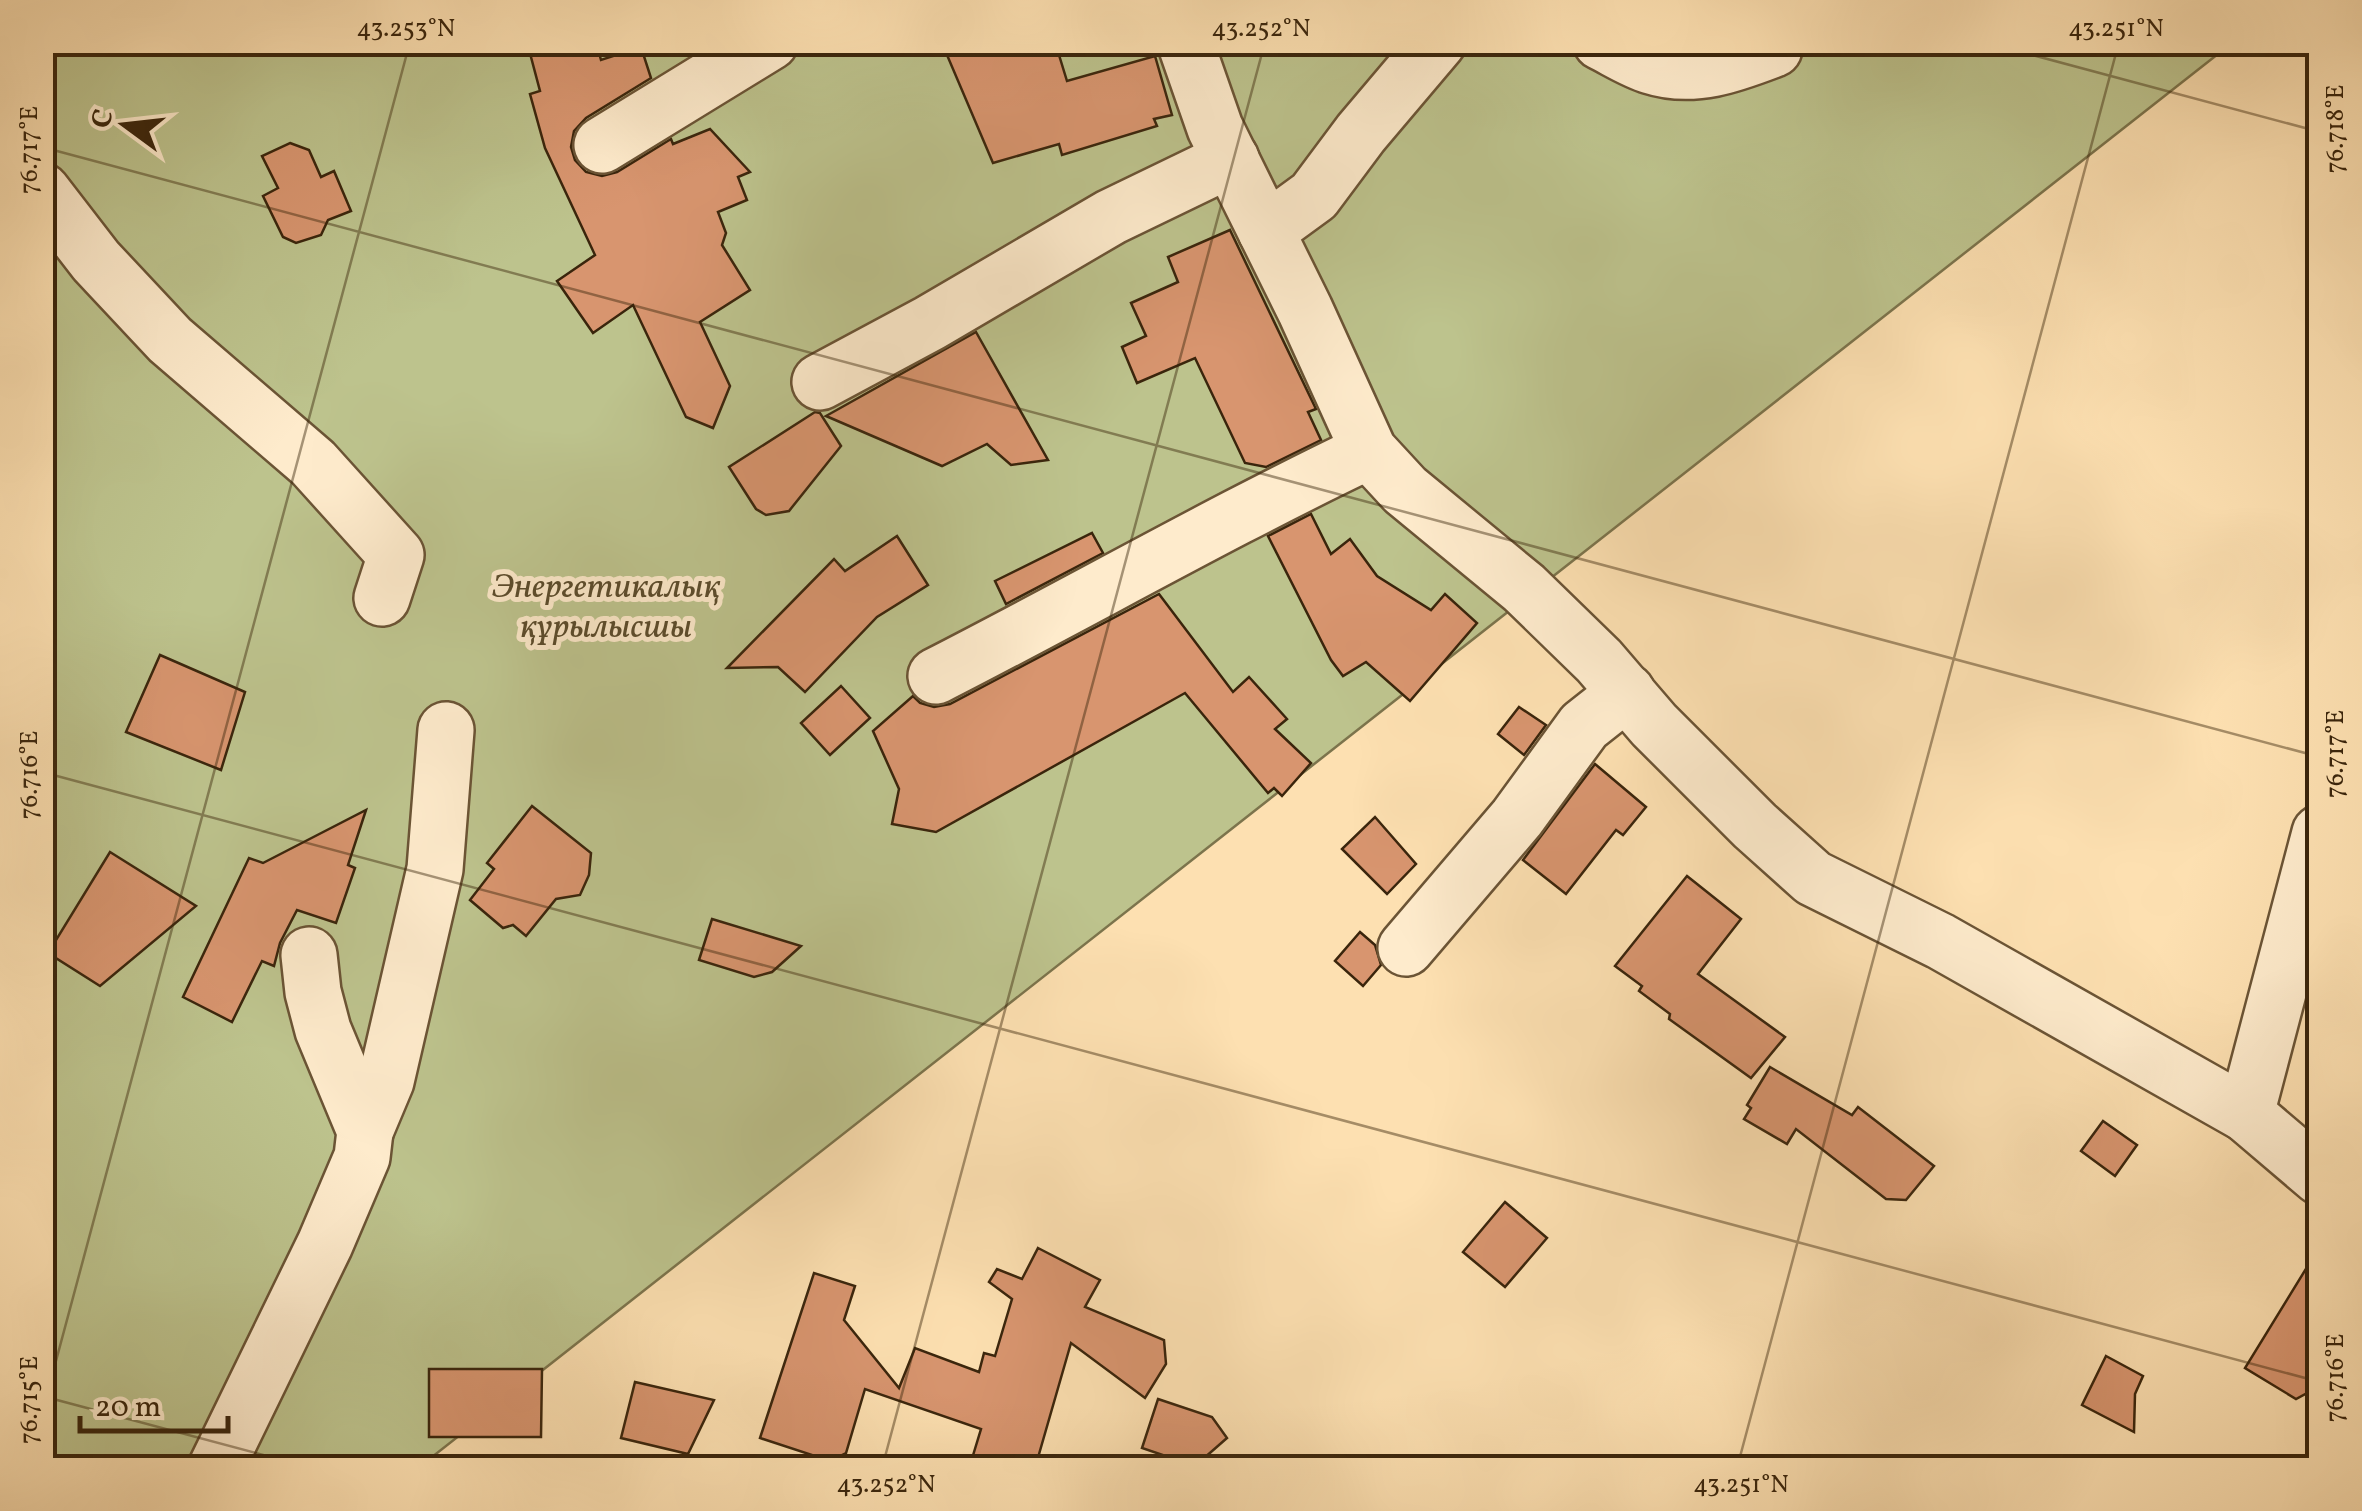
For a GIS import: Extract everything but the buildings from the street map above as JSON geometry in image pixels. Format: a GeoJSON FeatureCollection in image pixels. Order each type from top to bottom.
{"type":"FeatureCollection","features":[{"type":"Feature","properties":{"kind":"street"},"geometry":{"type":"LineString","coordinates":[[602,145],[770,42]]}},
{"type":"Feature","properties":{"kind":"street"},"geometry":{"type":"LineString","coordinates":[[1185,42],[1215,128],[1369,451],[1406,490],[1524,588],[1627,692],[1654,725],[1814,878],[1940,942],[2246,1114],[2320,1177]]}},
{"type":"Feature","properties":{"kind":"street"},"geometry":{"type":"LineString","coordinates":[[1266,231],[1314,196],[1438,42]]}},
{"type":"Feature","properties":{"kind":"street"},"geometry":{"type":"LineString","coordinates":[[1601,42],[1652,66],[1686,72],[1727,67],[1774,48]]}},
{"type":"Feature","properties":{"kind":"street"},"geometry":{"type":"LineString","coordinates":[[820,382],[1111,217],[1231,158]]}},
{"type":"Feature","properties":{"kind":"street"},"geometry":{"type":"LineString","coordinates":[[42,192],[96,261],[170,340],[314,463],[396,554],[382,598]]}},
{"type":"Feature","properties":{"kind":"street"},"geometry":{"type":"LineString","coordinates":[[936,676],[1248,510],[1369,451]]}},
{"type":"Feature","properties":{"kind":"street"},"geometry":{"type":"LineString","coordinates":[[1406,948],[1516,818],[1584,726],[1627,692]]}},
{"type":"Feature","properties":{"kind":"street"},"geometry":{"type":"LineString","coordinates":[[216,1468],[325,1244],[362,1157],[365,1130],[386,1080],[435,870],[446,730]]}},
{"type":"Feature","properties":{"kind":"street"},"geometry":{"type":"LineString","coordinates":[[2246,1114],[2320,833]]}},
{"type":"Feature","properties":{"kind":"street"},"geometry":{"type":"LineString","coordinates":[[309,955],[323,1030],[365,1130]]}},
{"type":"Feature","properties":{"kind":"green space","name":"Энергетикалық құрылысшы"},"geometry":{"type":"Polygon","coordinates":[[[42,43],[2232,43],[418,1468],[43,1468],[42,43]]]}}]}
